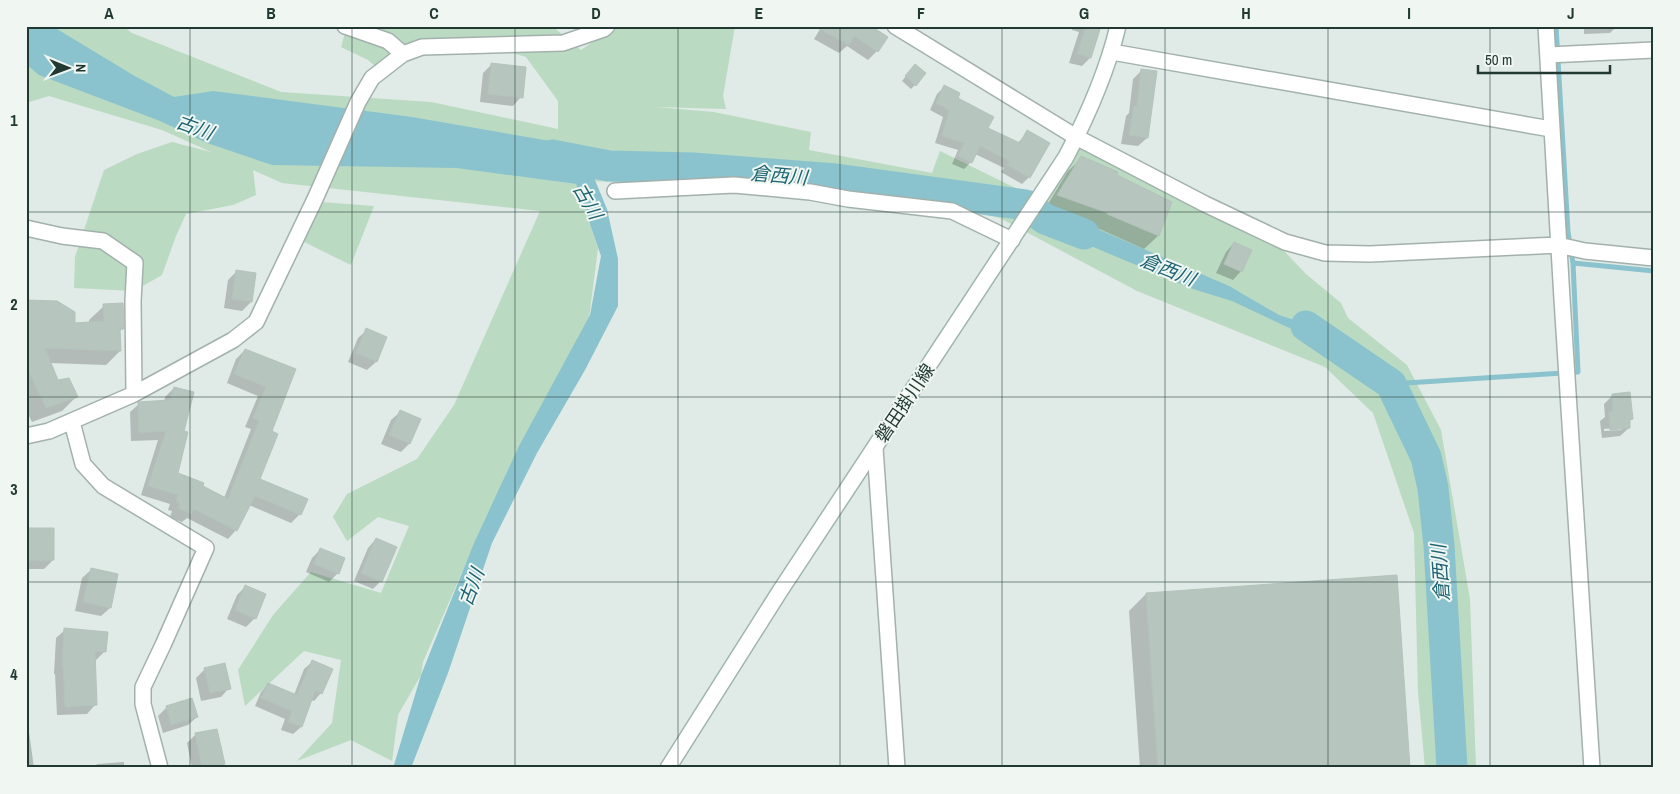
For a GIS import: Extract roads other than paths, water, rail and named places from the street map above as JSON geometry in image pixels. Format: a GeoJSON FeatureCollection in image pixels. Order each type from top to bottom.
{"type":"FeatureCollection","features":[{"type":"Feature","properties":{"kind":"street"},"geometry":{"type":"LineString","coordinates":[[345,26],[388,41],[404,54]]}},
{"type":"Feature","properties":{"kind":"street"},"geometry":{"type":"LineString","coordinates":[[26,436],[49,431],[134,394],[233,340],[256,322],[315,200],[358,102],[372,78],[404,54],[422,47],[431,46],[563,43],[604,29],[607,26]]}},
{"type":"Feature","properties":{"kind":"street"},"geometry":{"type":"LineString","coordinates":[[895,26],[1076,137],[1206,204],[1285,242],[1325,253],[1370,254],[1558,245],[1585,251],[1654,258]]}},
{"type":"Feature","properties":{"kind":"street","name":"磐田掛川線"},"geometry":{"type":"LineString","coordinates":[[668,768],[780,591],[1066,157],[1090,109],[1112,52],[1118,26]]}},
{"type":"Feature","properties":{"kind":"street"},"geometry":{"type":"LineString","coordinates":[[1546,26],[1558,245],[1592,768]]}},
{"type":"Feature","properties":{"kind":"street"},"geometry":{"type":"LineString","coordinates":[[1548,55],[1654,50]]}},
{"type":"Feature","properties":{"kind":"street"},"geometry":{"type":"LineString","coordinates":[[1112,52],[1551,129]]}},
{"type":"Feature","properties":{"kind":"street"},"geometry":{"type":"LineString","coordinates":[[615,191],[734,185],[810,192],[848,199],[952,211],[1012,240]]}},
{"type":"Feature","properties":{"kind":"street"},"geometry":{"type":"LineString","coordinates":[[26,228],[62,236],[103,241],[135,263],[134,394]]}},
{"type":"Feature","properties":{"kind":"street"},"geometry":{"type":"LineString","coordinates":[[72,422],[83,464],[103,486],[206,548],[143,686],[143,704],[160,768]]}},
{"type":"Feature","properties":{"kind":"street"},"geometry":{"type":"LineString","coordinates":[[875,448],[897,768]]}},
{"type":"Feature","properties":{"kind":"water","name":"古川"},"geometry":{"type":"Polygon","coordinates":[[[26,26],[52,26],[133,75],[174,97],[213,91],[412,117],[556,142],[596,156],[592,173],[607,209],[618,259],[618,306],[585,370],[537,453],[492,543],[448,673],[411,768],[398,768],[394,765],[421,675],[474,543],[519,446],[590,315],[601,256],[576,184],[457,168],[272,165],[207,143],[160,121],[39,75],[26,64],[26,26]]]}},
{"type":"Feature","properties":{"kind":"water"},"geometry":{"type":"Polygon","coordinates":[[[1049,208],[1229,286],[1279,315],[1328,331],[1340,349],[1232,301],[1193,289],[1041,225],[1049,208]]]}},
{"type":"Feature","properties":{"kind":"waterway"},"geometry":{"type":"LineString","coordinates":[[1391,384],[1578,372],[1573,263],[1568,232],[1556,26]]}},
{"type":"Feature","properties":{"kind":"waterway","name":"倉西川"},"geometry":{"type":"LineString","coordinates":[[552,155],[609,166],[693,168],[836,179],[1026,205],[1045,219],[1084,234]]}},
{"type":"Feature","properties":{"kind":"waterway"},"geometry":{"type":"LineString","coordinates":[[1573,263],[1654,271]]}},
{"type":"Feature","properties":{"kind":"waterway","name":"倉西川"},"geometry":{"type":"LineString","coordinates":[[1306,326],[1391,384],[1426,457],[1433,488],[1439,546],[1452,768]]}}]}
